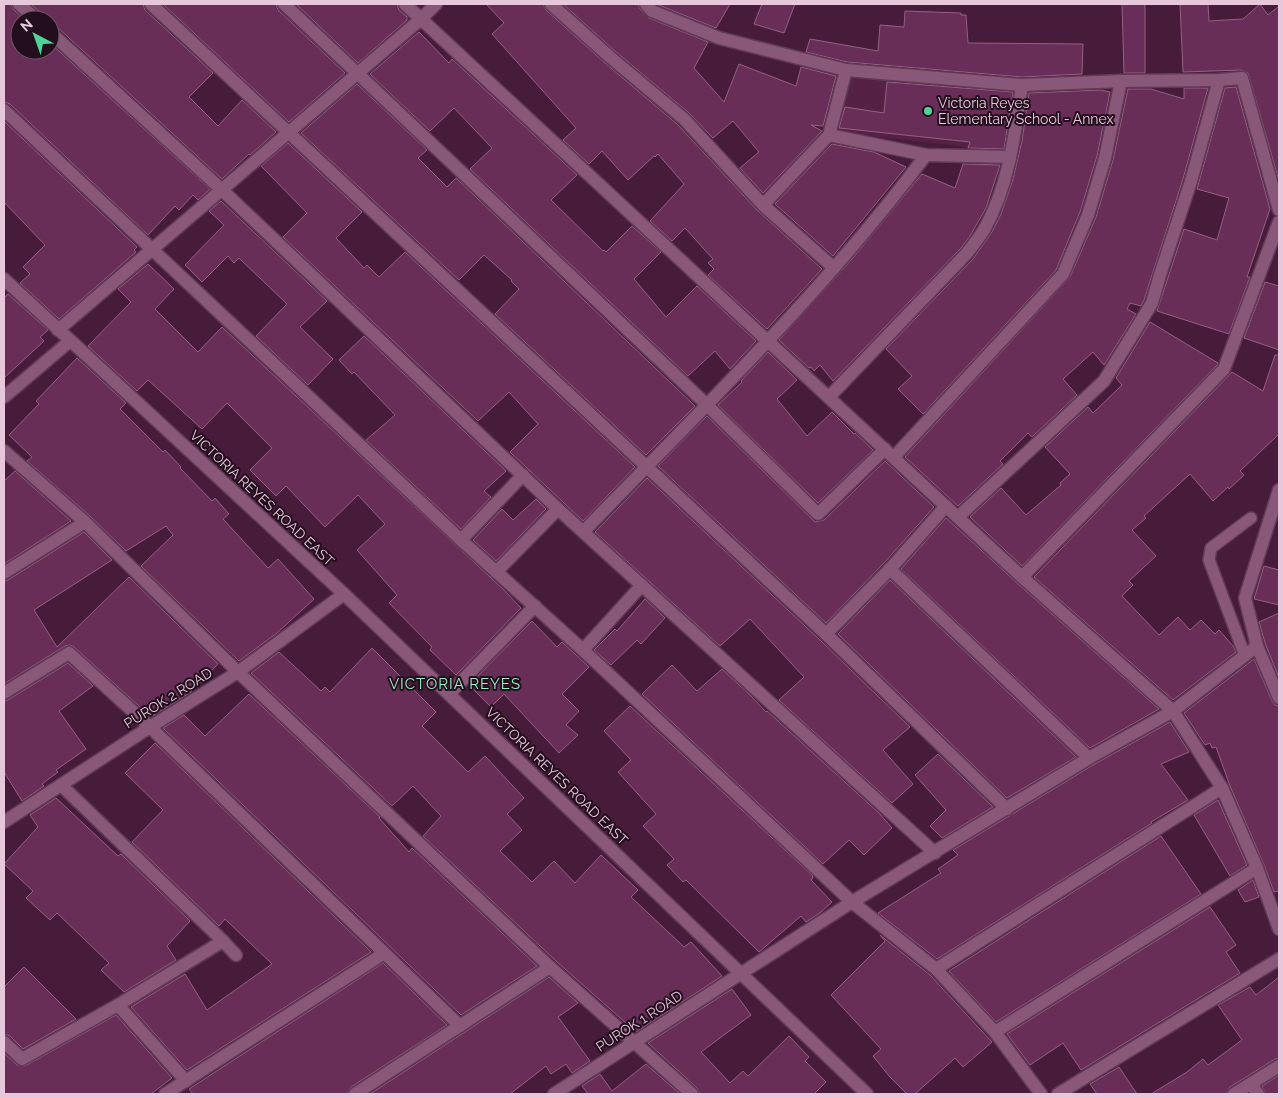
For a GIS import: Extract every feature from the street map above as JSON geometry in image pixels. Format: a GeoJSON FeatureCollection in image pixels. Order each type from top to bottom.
{"type":"FeatureCollection","features":[{"type":"Feature","properties":{"kind":"street"},"geometry":{"type":"LineString","coordinates":[[151,4],[826,634],[1007,808]]}},
{"type":"Feature","properties":{"kind":"street"},"geometry":{"type":"LineString","coordinates":[[284,4],[707,405],[818,514],[889,453],[1063,274],[1088,215],[1105,158],[1121,81]]}},
{"type":"Feature","properties":{"kind":"street"},"geometry":{"type":"LineString","coordinates":[[406,4],[1022,577],[1173,711],[1222,788],[1257,868],[1279,929]]}},
{"type":"Feature","properties":{"kind":"street"},"geometry":{"type":"LineString","coordinates":[[58,330],[421,19],[436,4]]}},
{"type":"Feature","properties":{"kind":"street"},"geometry":{"type":"LineString","coordinates":[[551,4],[610,57],[684,119],[763,205],[834,268]]}},
{"type":"Feature","properties":{"kind":"street"},"geometry":{"type":"LineString","coordinates":[[646,4],[652,11],[719,38],[846,70],[1022,85],[1242,78],[1279,210]]}},
{"type":"Feature","properties":{"kind":"street"},"geometry":{"type":"LineString","coordinates":[[60,41],[221,189],[558,509],[935,853]]}},
{"type":"Feature","properties":{"kind":"street"},"geometry":{"type":"LineString","coordinates":[[763,205],[829,135],[846,70]]}},
{"type":"Feature","properties":{"kind":"street"},"geometry":{"type":"LineString","coordinates":[[958,517],[1104,382],[1152,302],[1191,181],[1219,80]]}},
{"type":"Feature","properties":{"kind":"street"},"geometry":{"type":"LineString","coordinates":[[829,398],[967,253],[985,229],[997,200],[1010,157],[1022,85]]}},
{"type":"Feature","properties":{"kind":"street"},"geometry":{"type":"LineString","coordinates":[[4,110],[461,540],[583,650],[852,902],[936,969],[996,1032],[1040,1094]]}},
{"type":"Feature","properties":{"kind":"street"},"geometry":{"type":"LineString","coordinates":[[829,135],[926,155],[1010,157]]}},
{"type":"Feature","properties":{"kind":"street"},"geometry":{"type":"LineString","coordinates":[[584,531],[769,342],[834,268],[926,155]]}},
{"type":"Feature","properties":{"kind":"street"},"geometry":{"type":"LineString","coordinates":[[1022,577],[1224,369],[1279,222]]}},
{"type":"Feature","properties":{"kind":"street","name":"VICTORIA REYES ROAD EAST"},"geometry":{"type":"LineString","coordinates":[[4,279],[344,594],[867,1094]]}},
{"type":"Feature","properties":{"kind":"street"},"geometry":{"type":"LineString","coordinates":[[4,397],[70,341]]}},
{"type":"Feature","properties":{"kind":"street"},"geometry":{"type":"LineString","coordinates":[[4,451],[85,522],[238,672],[550,966],[692,1094]]}},
{"type":"Feature","properties":{"kind":"street"},"geometry":{"type":"LineString","coordinates":[[461,540],[523,475]]}},
{"type":"Feature","properties":{"kind":"street"},"geometry":{"type":"LineString","coordinates":[[1279,490],[1246,598],[1257,646],[1279,698]]}},
{"type":"Feature","properties":{"kind":"street"},"geometry":{"type":"LineString","coordinates":[[826,634],[890,569],[946,506]]}},
{"type":"Feature","properties":{"kind":"street"},"geometry":{"type":"LineString","coordinates":[[496,572],[558,509]]}},
{"type":"Feature","properties":{"kind":"street"},"geometry":{"type":"LineString","coordinates":[[4,573],[85,522]]}},
{"type":"Feature","properties":{"kind":"street"},"geometry":{"type":"LineString","coordinates":[[890,569],[1089,758]]}},
{"type":"Feature","properties":{"kind":"street"},"geometry":{"type":"LineString","coordinates":[[583,650],[642,585]]}},
{"type":"Feature","properties":{"kind":"street","name":"PUROK 2 ROAD"},"geometry":{"type":"LineString","coordinates":[[4,822],[238,672],[344,594]]}},
{"type":"Feature","properties":{"kind":"street"},"geometry":{"type":"LineString","coordinates":[[449,694],[534,606]]}},
{"type":"Feature","properties":{"kind":"street","name":"PUROK 1 ROAD"},"geometry":{"type":"LineString","coordinates":[[554,1094],[852,902],[1089,758],[1173,711],[1257,646]]}},
{"type":"Feature","properties":{"kind":"street"},"geometry":{"type":"LineString","coordinates":[[4,693],[69,652],[150,727],[383,954],[460,1026]]}},
{"type":"Feature","properties":{"kind":"street"},"geometry":{"type":"LineString","coordinates":[[61,785],[236,955]]}},
{"type":"Feature","properties":{"kind":"street"},"geometry":{"type":"LineString","coordinates":[[936,969],[1222,788]]}},
{"type":"Feature","properties":{"kind":"street"},"geometry":{"type":"LineString","coordinates":[[996,1032],[1257,868]]}},
{"type":"Feature","properties":{"kind":"street"},"geometry":{"type":"LineString","coordinates":[[4,1042],[22,1059],[118,1005],[223,941]]}},
{"type":"Feature","properties":{"kind":"street"},"geometry":{"type":"LineString","coordinates":[[164,1094],[383,954]]}},
{"type":"Feature","properties":{"kind":"street"},"geometry":{"type":"LineString","coordinates":[[1058,1094],[1279,959]]}},
{"type":"Feature","properties":{"kind":"street"},"geometry":{"type":"LineString","coordinates":[[355,1094],[550,966]]}},
{"type":"Feature","properties":{"kind":"street"},"geometry":{"type":"LineString","coordinates":[[118,1005],[186,1081]]}},
{"type":"Feature","properties":{"kind":"street"},"geometry":{"type":"LineString","coordinates":[[1234,1094],[1255,1089],[1279,1066]]}},
{"type":"Feature","properties":{"kind":"lane"},"geometry":{"type":"LineString","coordinates":[[1245,656],[1209,560],[1211,548],[1251,518]]}},
{"type":"Feature","properties":{"kind":"shaded area","name":"Victoria Reyes Elementary School - Annex"},"geometry":{"type":"Polygon","coordinates":[[[848,74],[1019,90],[1009,152],[836,132],[848,74]]]}},
{"type":"Feature","properties":{"kind":"building"},"geometry":{"type":"Polygon","coordinates":[[[4,4],[11,4],[14,10],[10,10],[10,60],[60,60],[60,52],[210,189],[198,200],[193,195],[179,210],[175,206],[148,235],[10,104],[4,102],[4,4]]]}},
{"type":"Feature","properties":{"kind":"building"},"geometry":{"type":"Polygon","coordinates":[[[31,4],[143,4],[145,10],[213,73],[189,97],[218,126],[242,100],[276,132],[222,179],[60,30],[60,10],[38,10],[31,4]]]}},
{"type":"Feature","properties":{"kind":"building"},"geometry":{"type":"Polygon","coordinates":[[[163,4],[276,4],[278,10],[345,73],[289,122],[163,4]]]}},
{"type":"Feature","properties":{"kind":"building"},"geometry":{"type":"Polygon","coordinates":[[[296,4],[397,4],[399,10],[407,17],[407,20],[358,63],[296,4]]]}},
{"type":"Feature","properties":{"kind":"building"},"geometry":{"type":"Polygon","coordinates":[[[486,4],[543,4],[546,10],[605,63],[678,125],[757,210],[822,269],[767,329],[708,275],[714,269],[708,263],[713,259],[685,228],[672,241],[650,221],[684,184],[658,154],[628,180],[602,151],[589,164],[563,140],[576,128],[492,34],[504,23],[486,4]]]}},
{"type":"Feature","properties":{"kind":"building"},"geometry":{"type":"Polygon","coordinates":[[[563,4],[638,4],[640,9],[649,18],[708,42],[694,68],[724,102],[739,64],[796,86],[801,67],[836,76],[823,126],[811,125],[822,131],[763,193],[740,168],[759,152],[733,121],[713,138],[689,113],[615,51],[563,4]]]}},
{"type":"Feature","properties":{"kind":"building"},"geometry":{"type":"Polygon","coordinates":[[[656,4],[730,4],[716,28],[656,4]]]}},
{"type":"Feature","properties":{"kind":"building"},"geometry":{"type":"Polygon","coordinates":[[[762,4],[795,4],[784,33],[754,24],[762,4]]]}},
{"type":"Feature","properties":{"kind":"building"},"geometry":{"type":"Polygon","coordinates":[[[1122,4],[1145,4],[1145,73],[1124,73],[1122,4]]]}},
{"type":"Feature","properties":{"kind":"building"},"geometry":{"type":"Polygon","coordinates":[[[1180,4],[1208,4],[1209,21],[1243,19],[1260,4],[1268,15],[1279,6],[1279,181],[1248,73],[1241,70],[1183,72],[1180,4]]]}},
{"type":"Feature","properties":{"kind":"building"},"geometry":{"type":"Polygon","coordinates":[[[905,11],[961,13],[961,15],[966,15],[968,43],[1083,44],[1082,74],[1022,77],[847,62],[806,52],[810,39],[878,51],[880,25],[904,27],[905,11]]]}},
{"type":"Feature","properties":{"kind":"building"},"geometry":{"type":"Polygon","coordinates":[[[419,32],[449,63],[452,59],[577,175],[551,200],[603,251],[606,252],[632,226],[661,252],[634,279],[666,317],[697,286],[756,341],[730,369],[715,351],[688,376],[470,169],[492,148],[454,108],[430,131],[370,74],[419,32]]]}},
{"type":"Feature","properties":{"kind":"building","name":"Victoria Reyes Elementary School - Annex"},"geometry":{"type":"Polygon","coordinates":[[[887,82],[1013,92],[1004,149],[968,148],[970,142],[839,128],[845,107],[884,113],[887,82]]]}},
{"type":"Feature","properties":{"kind":"building"},"geometry":{"type":"Polygon","coordinates":[[[357,84],[427,150],[418,158],[447,187],[456,178],[695,406],[646,455],[495,314],[519,289],[512,280],[484,255],[459,280],[301,133],[357,84]]]}},
{"type":"Feature","properties":{"kind":"building"},"geometry":{"type":"Polygon","coordinates":[[[1236,87],[1270,209],[1247,277],[1250,277],[1229,334],[1157,311],[1184,229],[1217,240],[1229,198],[1197,189],[1225,88],[1236,87]]]}},
{"type":"Feature","properties":{"kind":"building"},"geometry":{"type":"Polygon","coordinates":[[[1184,88],[1208,88],[1183,179],[1141,306],[1130,303],[1127,309],[1136,314],[1104,365],[1093,352],[1063,379],[1077,395],[1032,437],[1028,433],[1000,461],[1003,464],[958,506],[905,457],[1070,277],[1096,217],[1113,160],[1128,89],[1151,89],[1184,99],[1184,88]]]}},
{"type":"Feature","properties":{"kind":"building"},"geometry":{"type":"Polygon","coordinates":[[[1101,90],[1110,92],[1097,156],[1080,212],[1056,270],[923,414],[898,389],[912,376],[886,349],[973,259],[992,232],[1001,214],[1013,179],[1022,141],[1029,93],[1101,90]]]}},
{"type":"Feature","properties":{"kind":"building"},"geometry":{"type":"Polygon","coordinates":[[[4,121],[137,247],[134,250],[136,252],[59,319],[20,283],[30,274],[23,267],[45,245],[4,202],[4,121]]]}},
{"type":"Feature","properties":{"kind":"building"},"geometry":{"type":"Polygon","coordinates":[[[288,143],[362,212],[336,238],[364,268],[367,265],[379,277],[405,252],[635,467],[583,521],[510,452],[538,424],[509,392],[478,421],[283,237],[307,213],[261,166],[288,143]]]}},
{"type":"Feature","properties":{"kind":"building"},"geometry":{"type":"Polygon","coordinates":[[[832,144],[874,152],[906,167],[833,256],[775,204],[832,144]]]}},
{"type":"Feature","properties":{"kind":"building"},"geometry":{"type":"Polygon","coordinates":[[[963,164],[1000,165],[986,208],[961,248],[833,381],[820,365],[814,371],[811,367],[809,368],[779,340],[852,259],[922,174],[955,188],[963,164]]]}},
{"type":"Feature","properties":{"kind":"building"},"geometry":{"type":"Polygon","coordinates":[[[221,201],[327,301],[300,327],[333,359],[308,385],[256,336],[287,304],[239,258],[234,263],[228,256],[202,282],[185,265],[224,225],[209,211],[221,201]]]}},
{"type":"Feature","properties":{"kind":"building"},"geometry":{"type":"Polygon","coordinates":[[[148,264],[174,289],[155,309],[198,352],[222,327],[521,608],[456,675],[430,650],[432,647],[389,603],[397,595],[357,550],[385,524],[358,495],[325,527],[286,486],[276,496],[250,470],[272,448],[227,403],[202,429],[148,380],[137,391],[88,346],[131,302],[118,289],[148,264]]]}},
{"type":"Feature","properties":{"kind":"building"},"geometry":{"type":"Polygon","coordinates":[[[1265,282],[1279,286],[1279,350],[1244,338],[1265,282]]]}},
{"type":"Feature","properties":{"kind":"building"},"geometry":{"type":"Polygon","coordinates":[[[8,294],[48,330],[40,337],[44,341],[4,378],[4,298],[8,294]]]}},
{"type":"Feature","properties":{"kind":"building"},"geometry":{"type":"Polygon","coordinates":[[[1150,322],[1218,363],[1217,365],[1022,566],[970,517],[1001,488],[1026,515],[1061,485],[1060,483],[1070,474],[1045,447],[1088,407],[1093,413],[1122,385],[1116,378],[1150,322]]]}},
{"type":"Feature","properties":{"kind":"building"},"geometry":{"type":"Polygon","coordinates":[[[364,336],[506,471],[484,491],[491,497],[461,529],[366,440],[395,415],[354,372],[352,374],[339,360],[364,336]]]}},
{"type":"Feature","properties":{"kind":"building"},"geometry":{"type":"Polygon","coordinates":[[[768,352],[797,380],[777,399],[807,436],[832,412],[873,450],[818,503],[718,405],[742,382],[768,352]]]}},
{"type":"Feature","properties":{"kind":"building"},"geometry":{"type":"Polygon","coordinates":[[[1275,355],[1279,355],[1279,434],[1240,471],[1244,475],[1213,501],[1190,474],[1144,516],[1146,518],[1132,530],[1156,556],[1129,581],[1133,585],[1122,596],[1159,635],[1178,617],[1190,630],[1201,620],[1215,634],[1219,630],[1236,652],[1173,700],[1034,577],[1232,372],[1263,391],[1275,355]]]}},
{"type":"Feature","properties":{"kind":"building"},"geometry":{"type":"Polygon","coordinates":[[[77,358],[126,403],[120,409],[163,452],[165,450],[212,501],[215,498],[229,514],[223,519],[268,568],[278,559],[314,599],[277,633],[239,661],[141,566],[173,535],[166,526],[126,551],[90,516],[27,461],[32,457],[9,435],[39,404],[36,401],[77,358]]]}},
{"type":"Feature","properties":{"kind":"building"},"geometry":{"type":"Polygon","coordinates":[[[707,416],[815,522],[824,520],[885,461],[934,507],[884,563],[826,623],[658,466],[707,416]]]}},
{"type":"Feature","properties":{"kind":"building"},"geometry":{"type":"Polygon","coordinates":[[[15,471],[71,521],[4,564],[4,481],[15,471]]]}},
{"type":"Feature","properties":{"kind":"building"},"geometry":{"type":"Polygon","coordinates":[[[647,478],[910,727],[883,750],[913,784],[892,803],[779,700],[804,677],[750,619],[720,646],[595,532],[647,478]]]}},
{"type":"Feature","properties":{"kind":"building"},"geometry":{"type":"Polygon","coordinates":[[[536,499],[546,509],[496,561],[473,540],[502,509],[513,520],[536,499]]]}},
{"type":"Feature","properties":{"kind":"building"},"geometry":{"type":"Polygon","coordinates":[[[946,518],[1159,709],[1090,748],[901,569],[946,518]]]}},
{"type":"Feature","properties":{"kind":"building"},"geometry":{"type":"Polygon","coordinates":[[[84,532],[112,560],[34,610],[57,647],[129,577],[218,664],[191,692],[151,717],[70,645],[65,646],[4,684],[4,581],[84,532]]]}},
{"type":"Feature","properties":{"kind":"building"},"geometry":{"type":"Polygon","coordinates":[[[1264,566],[1279,570],[1279,605],[1254,599],[1264,566]]]}},
{"type":"Feature","properties":{"kind":"building"},"geometry":{"type":"Polygon","coordinates":[[[890,580],[1076,757],[1007,798],[838,634],[890,580]]]}},
{"type":"Feature","properties":{"kind":"building"},"geometry":{"type":"Polygon","coordinates":[[[645,599],[665,618],[641,644],[637,640],[611,665],[594,650],[615,629],[617,631],[645,599]]]}},
{"type":"Feature","properties":{"kind":"building"},"geometry":{"type":"Polygon","coordinates":[[[1279,613],[1279,678],[1259,622],[1279,613]]]}},
{"type":"Feature","properties":{"kind":"building"},"geometry":{"type":"Polygon","coordinates":[[[532,621],[557,647],[562,642],[589,667],[562,694],[579,711],[566,725],[578,735],[559,753],[504,694],[491,707],[469,685],[532,621]]]}},
{"type":"Feature","properties":{"kind":"building"},"geometry":{"type":"Polygon","coordinates":[[[372,648],[436,712],[422,726],[468,772],[485,756],[524,798],[507,814],[522,830],[500,851],[532,882],[554,861],[575,883],[601,855],[638,890],[631,897],[684,947],[691,942],[722,976],[636,1032],[556,961],[423,836],[441,816],[413,786],[392,806],[251,673],[279,652],[321,691],[325,687],[330,692],[372,648]]]}},
{"type":"Feature","properties":{"kind":"building"},"geometry":{"type":"Polygon","coordinates":[[[1254,659],[1272,701],[1275,705],[1279,706],[1279,891],[1274,892],[1216,747],[1212,748],[1210,743],[1205,745],[1184,713],[1254,659]]]}},
{"type":"Feature","properties":{"kind":"building"},"geometry":{"type":"Polygon","coordinates":[[[68,663],[93,686],[59,711],[86,749],[56,770],[58,772],[42,784],[44,786],[22,801],[4,772],[4,701],[68,663]]]}},
{"type":"Feature","properties":{"kind":"building"},"geometry":{"type":"Polygon","coordinates":[[[672,665],[697,691],[722,669],[766,712],[880,814],[892,828],[864,855],[849,840],[823,864],[642,694],[672,665]]]}},
{"type":"Feature","properties":{"kind":"building"},"geometry":{"type":"Polygon","coordinates":[[[249,694],[380,817],[409,852],[412,848],[537,966],[461,1015],[163,728],[184,715],[205,736],[249,694]]]}},
{"type":"Feature","properties":{"kind":"building"},"geometry":{"type":"Polygon","coordinates":[[[630,706],[812,875],[813,878],[811,880],[832,902],[806,922],[801,916],[759,952],[686,880],[683,882],[667,865],[674,859],[643,826],[656,814],[618,772],[631,760],[604,731],[630,706]]]}},
{"type":"Feature","properties":{"kind":"building"},"geometry":{"type":"Polygon","coordinates":[[[1170,722],[1189,752],[1161,764],[1188,800],[937,959],[878,913],[941,873],[938,869],[958,855],[953,850],[1093,765],[1170,722]]]}},
{"type":"Feature","properties":{"kind":"building"},"geometry":{"type":"Polygon","coordinates":[[[155,743],[371,952],[187,1070],[131,1007],[185,974],[207,1010],[272,964],[225,919],[219,926],[132,842],[163,810],[125,773],[155,743]]]}},
{"type":"Feature","properties":{"kind":"building"},"geometry":{"type":"Polygon","coordinates":[[[938,754],[993,807],[942,838],[930,826],[946,810],[915,775],[938,754]]]}},
{"type":"Feature","properties":{"kind":"building"},"geometry":{"type":"Polygon","coordinates":[[[56,798],[118,856],[121,854],[190,921],[167,946],[176,960],[124,992],[101,970],[109,963],[57,913],[50,920],[26,898],[33,891],[4,864],[38,827],[30,815],[56,798]]]}},
{"type":"Feature","properties":{"kind":"building"},"geometry":{"type":"Polygon","coordinates":[[[1218,800],[1247,865],[1230,876],[1194,815],[1218,800]]]}},
{"type":"Feature","properties":{"kind":"building"},"geometry":{"type":"Polygon","coordinates":[[[1161,836],[1201,894],[996,1022],[949,971],[1161,836]]]}},
{"type":"Feature","properties":{"kind":"building"},"geometry":{"type":"Polygon","coordinates":[[[1253,880],[1259,897],[1245,902],[1238,890],[1253,880]]]}},
{"type":"Feature","properties":{"kind":"building"},"geometry":{"type":"Polygon","coordinates":[[[1210,907],[1236,945],[1226,952],[1240,973],[1081,1070],[1063,1043],[1030,1065],[1007,1034],[1210,907]]]}},
{"type":"Feature","properties":{"kind":"building"},"geometry":{"type":"Polygon","coordinates":[[[880,935],[930,975],[992,1042],[963,1067],[955,1058],[915,1094],[907,1094],[890,1077],[873,1056],[881,1049],[831,995],[885,941],[880,935]]]}},
{"type":"Feature","properties":{"kind":"building"},"geometry":{"type":"Polygon","coordinates":[[[383,963],[447,1025],[351,1087],[347,1094],[193,1094],[189,1089],[383,963]]]}},
{"type":"Feature","properties":{"kind":"building"},"geometry":{"type":"Polygon","coordinates":[[[24,967],[76,1019],[23,1049],[10,1036],[4,1034],[4,987],[24,967]]]}},
{"type":"Feature","properties":{"kind":"building"},"geometry":{"type":"Polygon","coordinates":[[[549,977],[578,1003],[558,1017],[590,1061],[572,1073],[566,1064],[551,1074],[546,1066],[510,1094],[370,1094],[549,977]]]}},
{"type":"Feature","properties":{"kind":"building"},"geometry":{"type":"Polygon","coordinates":[[[1279,977],[1279,1058],[1230,1087],[1226,1094],[1151,1094],[1187,1072],[1203,1059],[1208,1065],[1242,1040],[1218,1005],[1250,987],[1256,995],[1279,977]]]}},
{"type":"Feature","properties":{"kind":"building"},"geometry":{"type":"Polygon","coordinates":[[[732,989],[751,1015],[701,1052],[730,1083],[743,1071],[748,1076],[789,1036],[809,1057],[805,1061],[826,1082],[814,1094],[700,1094],[697,1088],[648,1043],[732,989]]]}},
{"type":"Feature","properties":{"kind":"building"},"geometry":{"type":"Polygon","coordinates":[[[116,1015],[172,1078],[151,1094],[4,1094],[4,1053],[17,1065],[25,1066],[116,1015]]]}},
{"type":"Feature","properties":{"kind":"building"},"geometry":{"type":"Polygon","coordinates":[[[646,1064],[680,1094],[588,1094],[582,1086],[600,1074],[612,1091],[646,1064]]]}},
{"type":"Feature","properties":{"kind":"building"},"geometry":{"type":"Polygon","coordinates":[[[1119,1067],[1137,1094],[1097,1094],[1090,1084],[1119,1067]]]}},
{"type":"Feature","properties":{"kind":"building"},"geometry":{"type":"Polygon","coordinates":[[[1279,1075],[1279,1094],[1266,1094],[1262,1086],[1279,1075]]]}},
{"type":"Feature","properties":{"kind":"place","name":"Victoria Reyes Elementary School - Annex"},"geometry":{"type":"Point","coordinates":[928,111]}},
{"type":"Feature","properties":{"kind":"district","name":"VICTORIA REYES"},"geometry":{"type":"Point","coordinates":[455,684]}}]}
